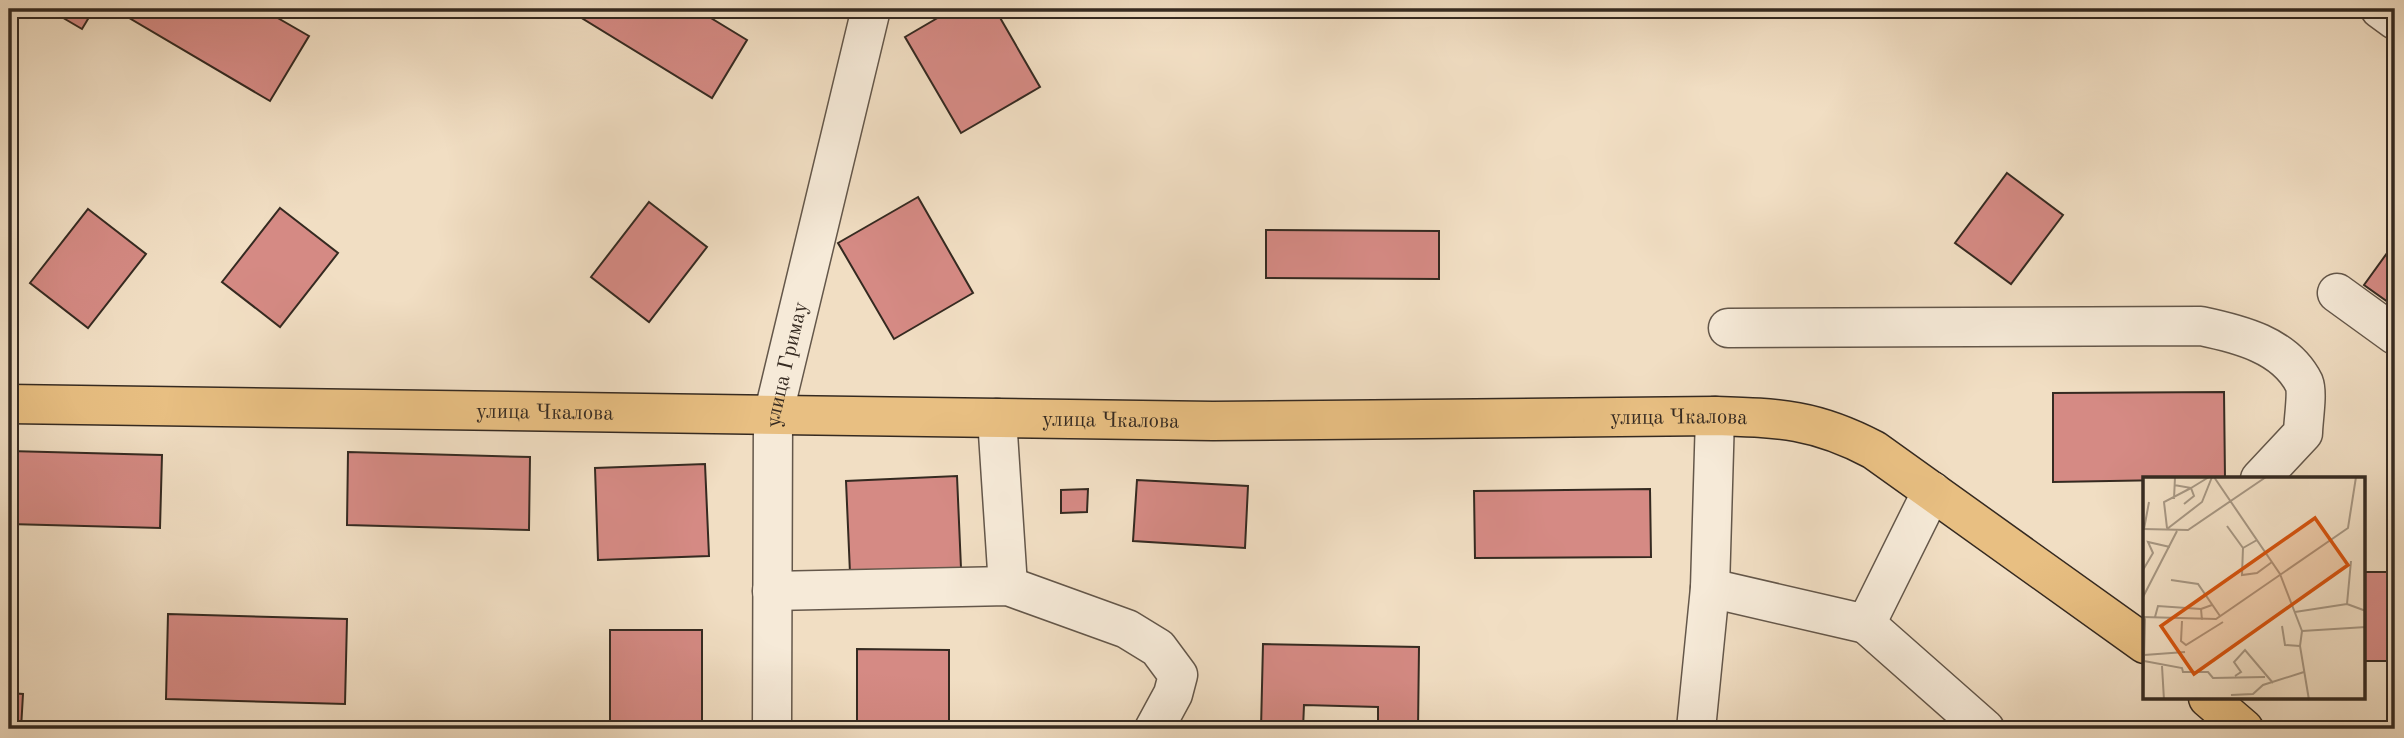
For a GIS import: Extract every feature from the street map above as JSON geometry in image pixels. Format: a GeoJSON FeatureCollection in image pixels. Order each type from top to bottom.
{"type":"FeatureCollection","features":[{"type":"Feature","properties":{"kind":"main road","name":"улица Чкалова"},"geometry":{"type":"LineString","coordinates":[[9,404],[1213,421],[1715,416],[1777,418],[1819,426],[1874,450],[2143,640]]}},
{"type":"Feature","properties":{"kind":"main road"},"geometry":{"type":"LineString","coordinates":[[2210,700],[2245,729]]}},
{"type":"Feature","properties":{"kind":"street","name":"улица Гримау"},"geometry":{"type":"LineString","coordinates":[[772,729],[773,416],[871,9]]}},
{"type":"Feature","properties":{"kind":"street"},"geometry":{"type":"LineString","coordinates":[[2380,9],[2395,20]]}},
{"type":"Feature","properties":{"kind":"street"},"geometry":{"type":"LineString","coordinates":[[2337,293],[2395,335]]}},
{"type":"Feature","properties":{"kind":"street"},"geometry":{"type":"LineString","coordinates":[[1728,328],[2201,326],[2242,334],[2285,358],[2305,385],[2303,433],[2262,477]]}},
{"type":"Feature","properties":{"kind":"street"},"geometry":{"type":"LineString","coordinates":[[1696,729],[1710,588],[1715,416]]}},
{"type":"Feature","properties":{"kind":"street"},"geometry":{"type":"LineString","coordinates":[[997,418],[1008,586]]}},
{"type":"Feature","properties":{"kind":"street"},"geometry":{"type":"LineString","coordinates":[[1866,624],[1932,491]]}},
{"type":"Feature","properties":{"kind":"street"},"geometry":{"type":"LineString","coordinates":[[772,591],[1008,586],[1127,629],[1158,648],[1178,675],[1173,694],[1154,729]]}},
{"type":"Feature","properties":{"kind":"street"},"geometry":{"type":"LineString","coordinates":[[1710,588],[1866,624],[1986,729]]}},
{"type":"Feature","properties":{"kind":"building"},"geometry":{"type":"Polygon","coordinates":[[[48,9],[94,9],[82,29],[48,9]]]}},
{"type":"Feature","properties":{"kind":"building"},"geometry":{"type":"Polygon","coordinates":[[[114,9],[262,9],[309,36],[270,101],[114,9]]]}},
{"type":"Feature","properties":{"kind":"building"},"geometry":{"type":"Polygon","coordinates":[[[567,9],[696,9],[747,40],[712,98],[567,9]]]}},
{"type":"Feature","properties":{"kind":"building"},"geometry":{"type":"Polygon","coordinates":[[[953,9],[995,9],[1040,87],[961,133],[905,37],[953,9]]]}},
{"type":"Feature","properties":{"kind":"building"},"geometry":{"type":"Polygon","coordinates":[[[2007,173],[2063,215],[2011,284],[1955,243],[2007,173]]]}},
{"type":"Feature","properties":{"kind":"building"},"geometry":{"type":"Polygon","coordinates":[[[918,197],[973,293],[894,339],[838,243],[918,197]]]}},
{"type":"Feature","properties":{"kind":"building"},"geometry":{"type":"Polygon","coordinates":[[[649,202],[707,247],[649,322],[591,277],[649,202]]]}},
{"type":"Feature","properties":{"kind":"building"},"geometry":{"type":"Polygon","coordinates":[[[280,208],[338,253],[280,327],[222,282],[280,208]]]}},
{"type":"Feature","properties":{"kind":"building"},"geometry":{"type":"Polygon","coordinates":[[[88,209],[146,254],[88,328],[30,283],[88,209]]]}},
{"type":"Feature","properties":{"kind":"building"},"geometry":{"type":"Polygon","coordinates":[[[1266,230],[1439,231],[1439,279],[1266,278],[1266,230]]]}},
{"type":"Feature","properties":{"kind":"building"},"geometry":{"type":"Polygon","coordinates":[[[2395,242],[2395,307],[2364,285],[2395,242]]]}},
{"type":"Feature","properties":{"kind":"building"},"geometry":{"type":"Polygon","coordinates":[[[2224,392],[2225,477],[2143,477],[2143,480],[2053,482],[2053,393],[2224,392]]]}},
{"type":"Feature","properties":{"kind":"building"},"geometry":{"type":"Polygon","coordinates":[[[9,451],[162,455],[160,528],[9,524],[9,451]]]}},
{"type":"Feature","properties":{"kind":"building"},"geometry":{"type":"Polygon","coordinates":[[[348,452],[530,457],[529,530],[347,525],[348,452]]]}},
{"type":"Feature","properties":{"kind":"building"},"geometry":{"type":"Polygon","coordinates":[[[705,464],[709,556],[598,560],[595,468],[705,464]]]}},
{"type":"Feature","properties":{"kind":"building"},"geometry":{"type":"Polygon","coordinates":[[[957,476],[961,568],[850,573],[846,481],[957,476]]]}},
{"type":"Feature","properties":{"kind":"building"},"geometry":{"type":"Polygon","coordinates":[[[1137,480],[1248,486],[1245,548],[1133,541],[1137,480]]]}},
{"type":"Feature","properties":{"kind":"building"},"geometry":{"type":"Polygon","coordinates":[[[1088,489],[1087,512],[1061,513],[1061,490],[1088,489]]]}},
{"type":"Feature","properties":{"kind":"building"},"geometry":{"type":"Polygon","coordinates":[[[1650,489],[1651,557],[1475,558],[1474,491],[1650,489]]]}},
{"type":"Feature","properties":{"kind":"building"},"geometry":{"type":"Polygon","coordinates":[[[2366,572],[2395,572],[2395,661],[2366,661],[2366,572]]]}},
{"type":"Feature","properties":{"kind":"building"},"geometry":{"type":"Polygon","coordinates":[[[168,614],[347,619],[345,704],[166,699],[168,614]]]}},
{"type":"Feature","properties":{"kind":"building"},"geometry":{"type":"Polygon","coordinates":[[[610,630],[702,630],[702,729],[610,729],[610,630]]]}},
{"type":"Feature","properties":{"kind":"building"},"geometry":{"type":"Polygon","coordinates":[[[1263,644],[1419,647],[1418,729],[1378,729],[1378,707],[1304,705],[1303,729],[1261,729],[1263,644]]]}},
{"type":"Feature","properties":{"kind":"building"},"geometry":{"type":"Polygon","coordinates":[[[857,649],[949,650],[949,729],[857,729],[857,649]]]}},
{"type":"Feature","properties":{"kind":"building"},"geometry":{"type":"Polygon","coordinates":[[[9,693],[23,694],[21,729],[9,728],[9,693]]]}}]}
